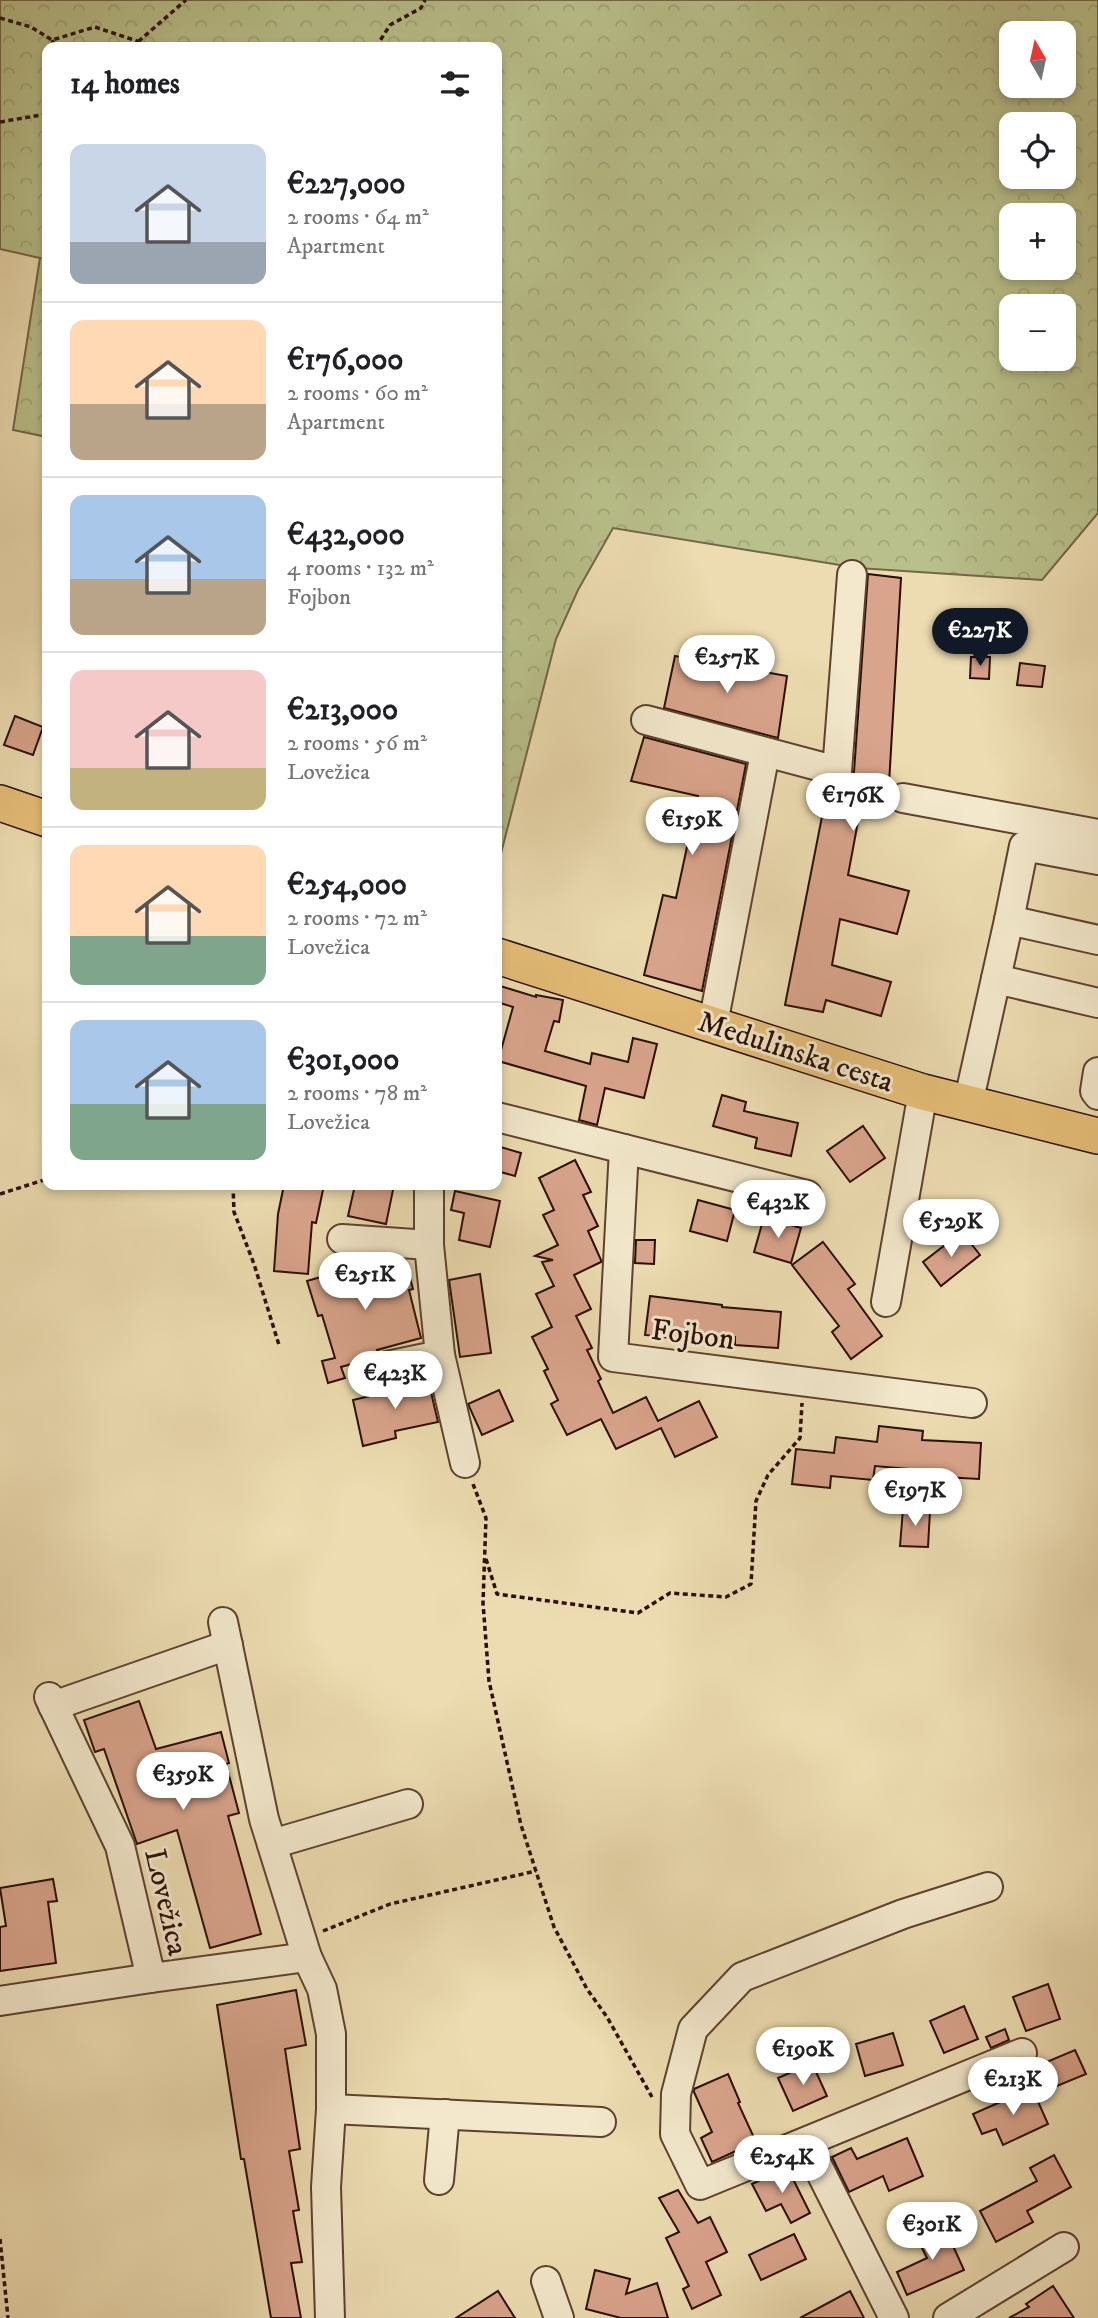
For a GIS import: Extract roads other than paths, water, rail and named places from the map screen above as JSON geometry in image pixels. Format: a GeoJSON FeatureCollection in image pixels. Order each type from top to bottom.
{"type":"FeatureCollection","features":[{"type":"Feature","properties":{"kind":"main road"},"geometry":{"type":"LineString","coordinates":[[0,803],[42,817]]}},
{"type":"Feature","properties":{"kind":"main road","name":"Medulinska cesta"},"geometry":{"type":"LineString","coordinates":[[502,958],[923,1092],[1098,1136]]}},
{"type":"Feature","properties":{"kind":"street"},"geometry":{"type":"LineString","coordinates":[[646,720],[837,771],[852,575]]}},
{"type":"Feature","properties":{"kind":"street"},"geometry":{"type":"LineString","coordinates":[[713,1024],[765,752]]}},
{"type":"Feature","properties":{"kind":"street"},"geometry":{"type":"LineString","coordinates":[[904,797],[1098,834]]}},
{"type":"Feature","properties":{"kind":"street"},"geometry":{"type":"LineString","coordinates":[[968,1104],[1024,846],[1098,860]]}},
{"type":"Feature","properties":{"kind":"street"},"geometry":{"type":"LineString","coordinates":[[1009,920],[1098,940]]}},
{"type":"Feature","properties":{"kind":"street"},"geometry":{"type":"LineString","coordinates":[[996,979],[1098,1003]]}},
{"type":"Feature","properties":{"kind":"street"},"geometry":{"type":"LineString","coordinates":[[1098,1072],[1095,1091],[1098,1095]]}},
{"type":"Feature","properties":{"kind":"street"},"geometry":{"type":"LineString","coordinates":[[886,1302],[923,1092]]}},
{"type":"Feature","properties":{"kind":"street"},"geometry":{"type":"LineString","coordinates":[[502,1118],[807,1195]]}},
{"type":"Feature","properties":{"kind":"street","name":"Fojbon"},"geometry":{"type":"LineString","coordinates":[[624,1149],[612,1357],[972,1403]]}},
{"type":"Feature","properties":{"kind":"street"},"geometry":{"type":"LineString","coordinates":[[429,1190],[429,1245],[440,1355],[465,1463]]}},
{"type":"Feature","properties":{"kind":"street"},"geometry":{"type":"LineString","coordinates":[[342,1239],[429,1245]]}},
{"type":"Feature","properties":{"kind":"street"},"geometry":{"type":"LineString","coordinates":[[387,1366],[440,1355]]}},
{"type":"Feature","properties":{"kind":"street","name":"Lovežica"},"geometry":{"type":"LineString","coordinates":[[272,1844],[264,1819],[225,1633],[51,1702],[120,1846],[150,1978],[305,1950]]}},
{"type":"Feature","properties":{"kind":"street"},"geometry":{"type":"LineString","coordinates":[[330,2318],[326,2188],[331,2109],[331,2034],[322,1989],[305,1950],[272,1844],[408,1804]]}},
{"type":"Feature","properties":{"kind":"street"},"geometry":{"type":"LineString","coordinates":[[988,1887],[903,1914],[742,1977],[693,2029],[665,2096],[675,2134],[700,2185],[1022,2053]]}},
{"type":"Feature","properties":{"kind":"street"},"geometry":{"type":"LineString","coordinates":[[0,2001],[150,1978]]}},
{"type":"Feature","properties":{"kind":"street"},"geometry":{"type":"LineString","coordinates":[[331,2109],[601,2122]]}},
{"type":"Feature","properties":{"kind":"street"},"geometry":{"type":"LineString","coordinates":[[439,2180],[445,2114]]}},
{"type":"Feature","properties":{"kind":"street"},"geometry":{"type":"LineString","coordinates":[[806,2143],[894,2318]]}},
{"type":"Feature","properties":{"kind":"street"},"geometry":{"type":"LineString","coordinates":[[948,2318],[1064,2247]]}},
{"type":"Feature","properties":{"kind":"street"},"geometry":{"type":"LineString","coordinates":[[546,2281],[559,2318]]}}]}
